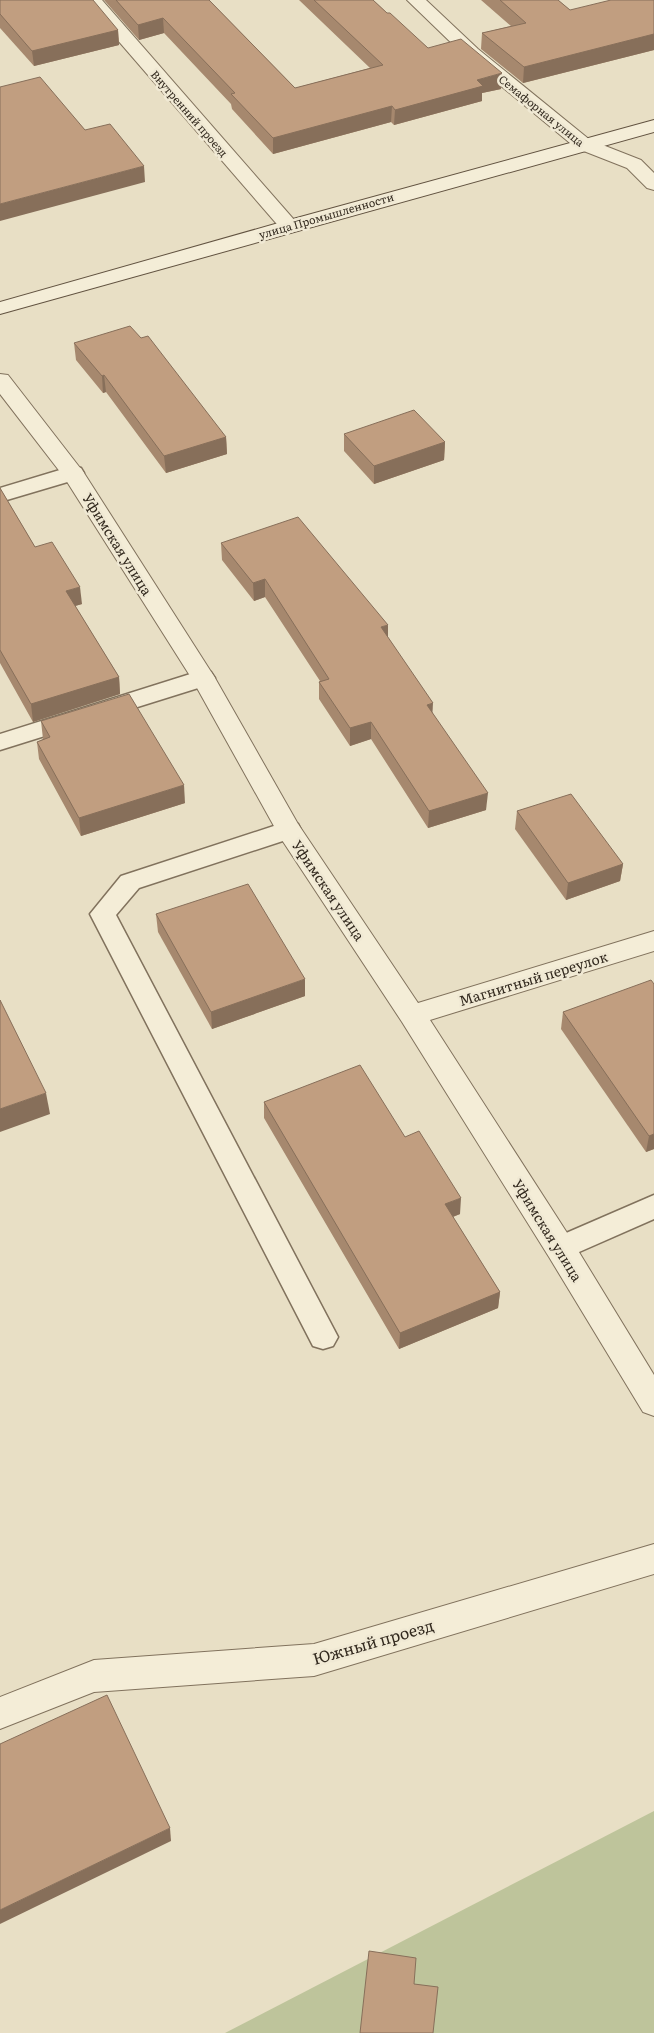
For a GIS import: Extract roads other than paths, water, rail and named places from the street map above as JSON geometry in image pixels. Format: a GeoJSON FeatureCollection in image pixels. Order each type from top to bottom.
{"type":"FeatureCollection","features":[{"type":"Feature","properties":{"kind":"street","name":"Внутренний проезд"},"geometry":{"type":"LineString","coordinates":[[92,0],[289,226]]}},
{"type":"Feature","properties":{"kind":"street","name":"Семафорная улица"},"geometry":{"type":"LineString","coordinates":[[416,0],[472,53],[583,144],[634,164],[654,184]]}},
{"type":"Feature","properties":{"kind":"street","name":"улица Промышленности"},"geometry":{"type":"LineString","coordinates":[[0,308],[583,144],[654,126]]}},
{"type":"Feature","properties":{"kind":"street","name":"Уфимская улица"},"geometry":{"type":"LineString","coordinates":[[0,380],[73,473],[203,678],[289,830],[412,1015],[560,1248],[654,1402]]}},
{"type":"Feature","properties":{"kind":"street","name":"Магнитный переулок"},"geometry":{"type":"LineString","coordinates":[[412,1015],[654,941]]}},
{"type":"Feature","properties":{"kind":"street","name":"Южный проезд"},"geometry":{"type":"LineString","coordinates":[[0,1713],[94,1676],[314,1660],[654,1560]]}},
{"type":"Feature","properties":{"kind":"lane"},"geometry":{"type":"LineString","coordinates":[[0,495],[73,473]]}},
{"type":"Feature","properties":{"kind":"lane"},"geometry":{"type":"LineString","coordinates":[[4,748],[203,678]]}},
{"type":"Feature","properties":{"kind":"lane"},"geometry":{"type":"LineString","coordinates":[[289,830],[130,882],[103,914],[323,1336]]}},
{"type":"Feature","properties":{"kind":"lane"},"geometry":{"type":"LineString","coordinates":[[560,1248],[654,1206]]}}]}
